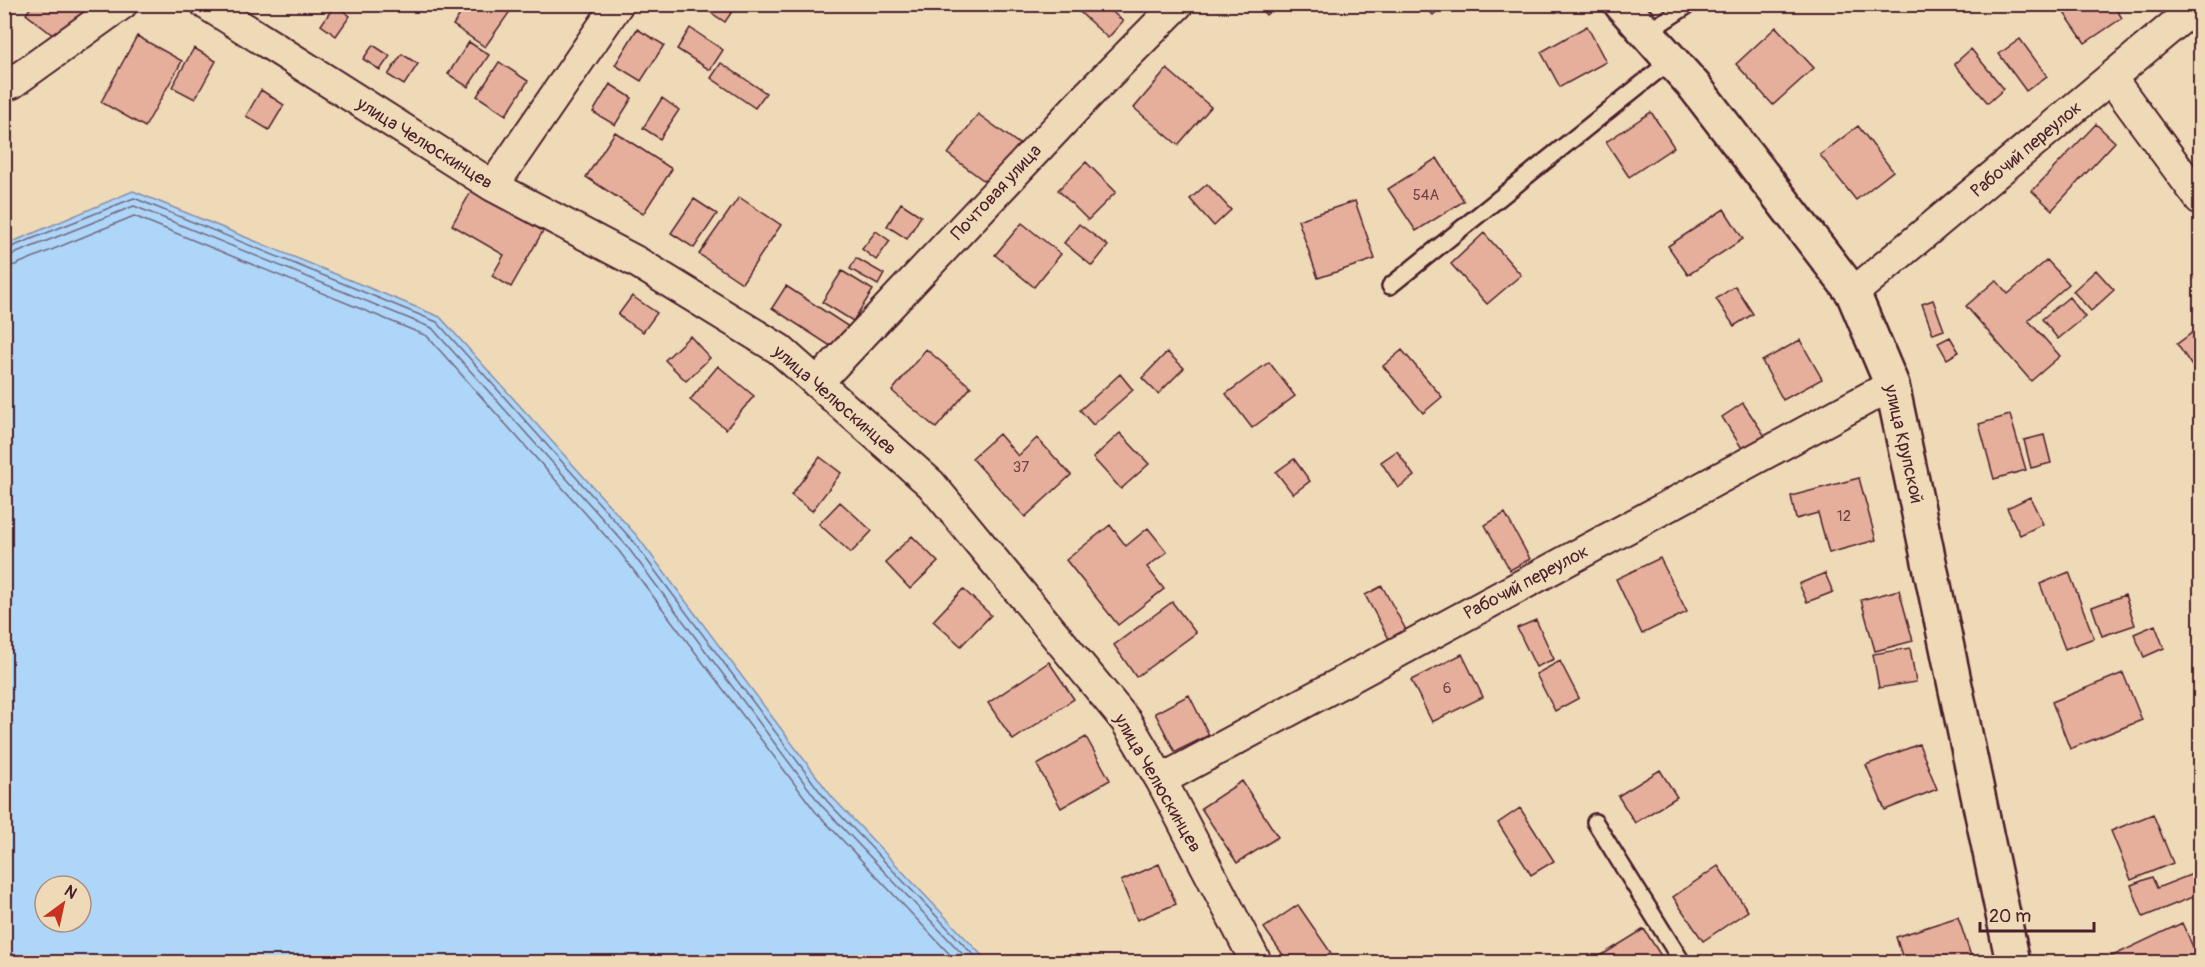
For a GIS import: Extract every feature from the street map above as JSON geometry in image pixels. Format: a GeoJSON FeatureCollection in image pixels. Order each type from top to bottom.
{"type":"FeatureCollection","features":[{"type":"Feature","properties":{"kind":"street"},"geometry":{"type":"LineString","coordinates":[[4,86],[12,83],[122,4]]}},
{"type":"Feature","properties":{"kind":"street","name":"улица Челюскинцев"},"geometry":{"type":"LineString","coordinates":[[206,4],[493,186],[637,262],[779,350],[931,484],[1126,721],[1161,780],[1256,963]]}},
{"type":"Feature","properties":{"kind":"street"},"geometry":{"type":"LineString","coordinates":[[493,186],[618,4]]}},
{"type":"Feature","properties":{"kind":"street","name":"Почтовая улица"},"geometry":{"type":"LineString","coordinates":[[818,383],[1088,94],[1178,4]]}},
{"type":"Feature","properties":{"kind":"street","name":"улица Крупской"},"geometry":{"type":"LineString","coordinates":[[1621,4],[1695,87],[1853,293],[1892,385],[2013,963]]}},
{"type":"Feature","properties":{"kind":"street","name":"Рабочий переулок"},"geometry":{"type":"LineString","coordinates":[[1853,293],[2199,4]]}},
{"type":"Feature","properties":{"kind":"street"},"geometry":{"type":"LineString","coordinates":[[2111,78],[2200,199]]}},
{"type":"Feature","properties":{"kind":"street","name":"Рабочий переулок"},"geometry":{"type":"LineString","coordinates":[[1161,780],[1892,385]]}},
{"type":"Feature","properties":{"kind":"lane"},"geometry":{"type":"LineString","coordinates":[[1646,33],[1690,4]]}},
{"type":"Feature","properties":{"kind":"lane"},"geometry":{"type":"LineString","coordinates":[[1390,286],[1670,61]]}},
{"type":"Feature","properties":{"kind":"lane"},"geometry":{"type":"LineString","coordinates":[[1595,822],[1682,963]]}},
{"type":"Feature","properties":{"kind":"water"},"geometry":{"type":"Polygon","coordinates":[[[133,191],[440,317],[637,536],[832,797],[988,962],[5,962],[5,245],[133,191]]]}},
{"type":"Feature","properties":{"kind":"building"},"geometry":{"type":"Polygon","coordinates":[[[33,4],[96,4],[64,44],[26,14],[33,4]]]}},
{"type":"Feature","properties":{"kind":"building"},"geometry":{"type":"Polygon","coordinates":[[[467,4],[504,4],[511,10],[485,47],[453,25],[467,4]]]}},
{"type":"Feature","properties":{"kind":"building"},"geometry":{"type":"Polygon","coordinates":[[[707,4],[737,4],[725,22],[704,8],[707,4]]]}},
{"type":"Feature","properties":{"kind":"building"},"geometry":{"type":"Polygon","coordinates":[[[1071,4],[1103,4],[1123,21],[1108,38],[1071,4]]]}},
{"type":"Feature","properties":{"kind":"building"},"geometry":{"type":"Polygon","coordinates":[[[1256,4],[1278,4],[1266,15],[1256,4]]]}},
{"type":"Feature","properties":{"kind":"building"},"geometry":{"type":"Polygon","coordinates":[[[1423,4],[1445,4],[1433,15],[1423,4]]]}},
{"type":"Feature","properties":{"kind":"building"},"geometry":{"type":"Polygon","coordinates":[[[2058,4],[2113,4],[2122,18],[2085,43],[2058,4]]]}},
{"type":"Feature","properties":{"kind":"building"},"geometry":{"type":"Polygon","coordinates":[[[335,5],[350,16],[336,36],[321,25],[335,5]]]}},
{"type":"Feature","properties":{"kind":"building"},"geometry":{"type":"Polygon","coordinates":[[[1587,26],[1606,62],[1560,87],[1541,52],[1587,26]]]}},
{"type":"Feature","properties":{"kind":"building"},"geometry":{"type":"Polygon","coordinates":[[[1776,27],[1814,68],[1773,105],[1736,64],[1776,27]]]}},
{"type":"Feature","properties":{"kind":"building"},"geometry":{"type":"Polygon","coordinates":[[[690,28],[723,50],[710,70],[677,49],[690,28]]]}},
{"type":"Feature","properties":{"kind":"building"},"geometry":{"type":"Polygon","coordinates":[[[637,29],[664,45],[641,81],[615,65],[637,29]]]}},
{"type":"Feature","properties":{"kind":"building"},"geometry":{"type":"Polygon","coordinates":[[[137,36],[182,61],[145,127],[101,102],[137,36]]]}},
{"type":"Feature","properties":{"kind":"building"},"geometry":{"type":"Polygon","coordinates":[[[2020,39],[2047,76],[2026,91],[1999,54],[2020,39]]]}},
{"type":"Feature","properties":{"kind":"building"},"geometry":{"type":"Polygon","coordinates":[[[469,42],[489,55],[468,87],[448,74],[469,42]]]}},
{"type":"Feature","properties":{"kind":"building"},"geometry":{"type":"Polygon","coordinates":[[[373,45],[390,56],[380,70],[363,59],[373,45]]]}},
{"type":"Feature","properties":{"kind":"building"},"geometry":{"type":"Polygon","coordinates":[[[194,48],[216,61],[195,99],[172,87],[194,48]]]}},
{"type":"Feature","properties":{"kind":"building"},"geometry":{"type":"Polygon","coordinates":[[[1971,49],[2004,89],[1988,103],[1954,64],[1971,49]]]}},
{"type":"Feature","properties":{"kind":"building"},"geometry":{"type":"Polygon","coordinates":[[[402,54],[418,64],[404,85],[388,75],[402,54]]]}},
{"type":"Feature","properties":{"kind":"building"},"geometry":{"type":"Polygon","coordinates":[[[499,62],[528,81],[506,115],[477,96],[499,62]]]}},
{"type":"Feature","properties":{"kind":"building"},"geometry":{"type":"Polygon","coordinates":[[[721,63],[766,93],[755,108],[711,78],[721,63]]]}},
{"type":"Feature","properties":{"kind":"building"},"geometry":{"type":"Polygon","coordinates":[[[1167,69],[1211,107],[1178,145],[1134,108],[1167,69]]]}},
{"type":"Feature","properties":{"kind":"building"},"geometry":{"type":"Polygon","coordinates":[[[610,84],[632,98],[615,125],[593,112],[610,84]]]}},
{"type":"Feature","properties":{"kind":"building"},"geometry":{"type":"Polygon","coordinates":[[[261,90],[284,105],[269,130],[246,116],[261,90]]]}},
{"type":"Feature","properties":{"kind":"building"},"geometry":{"type":"Polygon","coordinates":[[[662,98],[679,110],[660,139],[643,128],[662,98]]]}},
{"type":"Feature","properties":{"kind":"building"},"geometry":{"type":"Polygon","coordinates":[[[1651,112],[1674,147],[1629,177],[1606,142],[1651,112]]]}},
{"type":"Feature","properties":{"kind":"building"},"geometry":{"type":"Polygon","coordinates":[[[978,114],[1019,144],[990,185],[948,154],[978,114]]]}},
{"type":"Feature","properties":{"kind":"building"},"geometry":{"type":"Polygon","coordinates":[[[2096,124],[2115,142],[2052,210],[2032,191],[2096,124]]]}},
{"type":"Feature","properties":{"kind":"building"},"geometry":{"type":"Polygon","coordinates":[[[1858,126],[1893,171],[1856,200],[1820,155],[1858,126]]]}},
{"type":"Feature","properties":{"kind":"building"},"geometry":{"type":"Polygon","coordinates":[[[615,132],[672,169],[643,214],[586,177],[615,132]]]}},
{"type":"Feature","properties":{"kind":"building"},"geometry":{"type":"Polygon","coordinates":[[[1437,158],[1464,201],[1416,231],[1388,189],[1437,158]]]}},
{"type":"Feature","properties":{"kind":"building"},"geometry":{"type":"Polygon","coordinates":[[[1086,162],[1116,192],[1088,220],[1058,190],[1086,162]]]}},
{"type":"Feature","properties":{"kind":"building"},"geometry":{"type":"Polygon","coordinates":[[[1207,184],[1231,210],[1214,226],[1190,199],[1207,184]]]}},
{"type":"Feature","properties":{"kind":"building"},"geometry":{"type":"Polygon","coordinates":[[[472,190],[543,231],[511,287],[492,276],[504,255],[452,225],[472,190]]]}},
{"type":"Feature","properties":{"kind":"building"},"geometry":{"type":"Polygon","coordinates":[[[739,197],[781,225],[742,283],[699,254],[739,197]]]}},
{"type":"Feature","properties":{"kind":"building"},"geometry":{"type":"Polygon","coordinates":[[[694,199],[717,214],[694,248],[671,233],[694,199]]]}},
{"type":"Feature","properties":{"kind":"building"},"geometry":{"type":"Polygon","coordinates":[[[1355,201],[1375,259],[1318,278],[1298,220],[1355,201]]]}},
{"type":"Feature","properties":{"kind":"building"},"geometry":{"type":"Polygon","coordinates":[[[901,203],[921,216],[907,239],[887,226],[901,203]]]}},
{"type":"Feature","properties":{"kind":"building"},"geometry":{"type":"Polygon","coordinates":[[[1724,209],[1743,239],[1688,275],[1668,246],[1724,209]]]}},
{"type":"Feature","properties":{"kind":"building"},"geometry":{"type":"Polygon","coordinates":[[[1022,223],[1061,254],[1034,287],[995,255],[1022,223]]]}},
{"type":"Feature","properties":{"kind":"building"},"geometry":{"type":"Polygon","coordinates":[[[1079,224],[1108,246],[1092,266],[1064,243],[1079,224]]]}},
{"type":"Feature","properties":{"kind":"building"},"geometry":{"type":"Polygon","coordinates":[[[876,231],[890,241],[876,260],[862,249],[876,231]]]}},
{"type":"Feature","properties":{"kind":"building"},"geometry":{"type":"Polygon","coordinates":[[[1484,233],[1521,275],[1487,304],[1451,264],[1484,233]]]}},
{"type":"Feature","properties":{"kind":"building"},"geometry":{"type":"Polygon","coordinates":[[[856,258],[884,274],[878,285],[850,269],[856,258]]]}},
{"type":"Feature","properties":{"kind":"building"},"geometry":{"type":"Polygon","coordinates":[[[2047,260],[2069,284],[2028,320],[2060,356],[2031,381],[1966,306],[1996,280],[2008,294],[2047,260]]]}},
{"type":"Feature","properties":{"kind":"building"},"geometry":{"type":"Polygon","coordinates":[[[2096,270],[2114,290],[2091,311],[2073,291],[2096,270]]]}},
{"type":"Feature","properties":{"kind":"building"},"geometry":{"type":"Polygon","coordinates":[[[842,271],[873,290],[853,321],[822,302],[842,271]]]}},
{"type":"Feature","properties":{"kind":"building"},"geometry":{"type":"Polygon","coordinates":[[[786,286],[849,327],[835,349],[772,308],[786,286]]]}},
{"type":"Feature","properties":{"kind":"building"},"geometry":{"type":"Polygon","coordinates":[[[1735,286],[1753,314],[1734,326],[1716,299],[1735,286]]]}},
{"type":"Feature","properties":{"kind":"building"},"geometry":{"type":"Polygon","coordinates":[[[632,296],[657,313],[643,332],[618,315],[632,296]]]}},
{"type":"Feature","properties":{"kind":"building"},"geometry":{"type":"Polygon","coordinates":[[[2069,297],[2085,317],[2058,339],[2042,319],[2069,297]]]}},
{"type":"Feature","properties":{"kind":"building"},"geometry":{"type":"Polygon","coordinates":[[[1933,300],[1944,330],[1933,334],[1922,304],[1933,300]]]}},
{"type":"Feature","properties":{"kind":"building"},"geometry":{"type":"Polygon","coordinates":[[[2200,327],[2200,378],[2177,344],[2200,327]]]}},
{"type":"Feature","properties":{"kind":"building"},"geometry":{"type":"Polygon","coordinates":[[[690,336],[710,358],[686,381],[665,360],[690,336]]]}},
{"type":"Feature","properties":{"kind":"building"},"geometry":{"type":"Polygon","coordinates":[[[1950,337],[1959,352],[1947,359],[1938,343],[1950,337]]]}},
{"type":"Feature","properties":{"kind":"building"},"geometry":{"type":"Polygon","coordinates":[[[1800,340],[1822,379],[1783,400],[1762,361],[1800,340]]]}},
{"type":"Feature","properties":{"kind":"building"},"geometry":{"type":"Polygon","coordinates":[[[926,349],[971,387],[936,428],[892,391],[926,349]]]}},
{"type":"Feature","properties":{"kind":"building"},"geometry":{"type":"Polygon","coordinates":[[[1402,350],[1442,397],[1423,413],[1383,366],[1402,350]]]}},
{"type":"Feature","properties":{"kind":"building"},"geometry":{"type":"Polygon","coordinates":[[[1167,352],[1184,368],[1158,394],[1142,378],[1167,352]]]}},
{"type":"Feature","properties":{"kind":"building"},"geometry":{"type":"Polygon","coordinates":[[[1269,362],[1295,396],[1252,428],[1226,394],[1269,362]]]}},
{"type":"Feature","properties":{"kind":"building"},"geometry":{"type":"Polygon","coordinates":[[[718,366],[754,396],[726,429],[690,400],[718,366]]]}},
{"type":"Feature","properties":{"kind":"building"},"geometry":{"type":"Polygon","coordinates":[[[1120,374],[1133,390],[1093,425],[1080,410],[1120,374]]]}},
{"type":"Feature","properties":{"kind":"building"},"geometry":{"type":"Polygon","coordinates":[[[1743,403],[1765,436],[1743,450],[1722,417],[1743,403]]]}},
{"type":"Feature","properties":{"kind":"building"},"geometry":{"type":"Polygon","coordinates":[[[2010,415],[2026,470],[1994,479],[1979,424],[2010,415]]]}},
{"type":"Feature","properties":{"kind":"building"},"geometry":{"type":"Polygon","coordinates":[[[1120,433],[1149,464],[1121,489],[1093,458],[1120,433]]]}},
{"type":"Feature","properties":{"kind":"building"},"geometry":{"type":"Polygon","coordinates":[[[999,434],[1018,456],[1037,438],[1071,475],[1025,517],[972,458],[999,434]]]}},
{"type":"Feature","properties":{"kind":"building"},"geometry":{"type":"Polygon","coordinates":[[[2044,435],[2051,463],[2031,468],[2024,440],[2044,435]]]}},
{"type":"Feature","properties":{"kind":"building"},"geometry":{"type":"Polygon","coordinates":[[[1397,451],[1414,476],[1398,488],[1381,462],[1397,451]]]}},
{"type":"Feature","properties":{"kind":"building"},"geometry":{"type":"Polygon","coordinates":[[[820,457],[841,473],[812,511],[791,495],[820,457]]]}},
{"type":"Feature","properties":{"kind":"building"},"geometry":{"type":"Polygon","coordinates":[[[1294,459],[1310,481],[1293,494],[1276,472],[1294,459]]]}},
{"type":"Feature","properties":{"kind":"building"},"geometry":{"type":"Polygon","coordinates":[[[1859,478],[1876,540],[1829,553],[1818,513],[1796,519],[1791,496],[1859,478]]]}},
{"type":"Feature","properties":{"kind":"building"},"geometry":{"type":"Polygon","coordinates":[[[2030,497],[2043,524],[2020,535],[2007,508],[2030,497]]]}},
{"type":"Feature","properties":{"kind":"building"},"geometry":{"type":"Polygon","coordinates":[[[840,502],[872,531],[851,553],[819,524],[840,502]]]}},
{"type":"Feature","properties":{"kind":"building"},"geometry":{"type":"Polygon","coordinates":[[[1505,513],[1530,559],[1510,570],[1485,525],[1505,513]]]}},
{"type":"Feature","properties":{"kind":"building"},"geometry":{"type":"Polygon","coordinates":[[[1110,525],[1126,546],[1148,528],[1167,552],[1147,567],[1164,589],[1118,625],[1066,560],[1110,525]]]}},
{"type":"Feature","properties":{"kind":"building"},"geometry":{"type":"Polygon","coordinates":[[[912,536],[938,562],[910,589],[885,562],[912,536]]]}},
{"type":"Feature","properties":{"kind":"building"},"geometry":{"type":"Polygon","coordinates":[[[1660,558],[1687,612],[1642,634],[1616,579],[1660,558]]]}},
{"type":"Feature","properties":{"kind":"building"},"geometry":{"type":"Polygon","coordinates":[[[2069,572],[2094,638],[2065,649],[2040,584],[2069,572]]]}},
{"type":"Feature","properties":{"kind":"building"},"geometry":{"type":"Polygon","coordinates":[[[1825,573],[1833,592],[1807,602],[1799,584],[1825,573]]]}},
{"type":"Feature","properties":{"kind":"building"},"geometry":{"type":"Polygon","coordinates":[[[1382,586],[1406,630],[1389,639],[1365,595],[1382,586]]]}},
{"type":"Feature","properties":{"kind":"building"},"geometry":{"type":"Polygon","coordinates":[[[963,589],[991,615],[961,646],[933,621],[963,589]]]}},
{"type":"Feature","properties":{"kind":"building"},"geometry":{"type":"Polygon","coordinates":[[[1899,590],[1913,641],[1875,651],[1861,600],[1899,590]]]}},
{"type":"Feature","properties":{"kind":"building"},"geometry":{"type":"Polygon","coordinates":[[[2125,595],[2135,625],[2102,636],[2092,607],[2125,595]]]}},
{"type":"Feature","properties":{"kind":"building"},"geometry":{"type":"Polygon","coordinates":[[[1172,602],[1196,633],[1136,677],[1114,645],[1172,602]]]}},
{"type":"Feature","properties":{"kind":"building"},"geometry":{"type":"Polygon","coordinates":[[[1536,620],[1554,659],[1536,667],[1517,628],[1536,620]]]}},
{"type":"Feature","properties":{"kind":"building"},"geometry":{"type":"Polygon","coordinates":[[[2155,625],[2164,648],[2144,657],[2134,634],[2155,625]]]}},
{"type":"Feature","properties":{"kind":"building"},"geometry":{"type":"Polygon","coordinates":[[[1910,648],[1916,682],[1879,688],[1873,654],[1910,648]]]}},
{"type":"Feature","properties":{"kind":"building"},"geometry":{"type":"Polygon","coordinates":[[[1462,654],[1483,697],[1432,722],[1411,680],[1462,654]]]}},
{"type":"Feature","properties":{"kind":"building"},"geometry":{"type":"Polygon","coordinates":[[[1560,661],[1579,698],[1555,711],[1536,674],[1560,661]]]}},
{"type":"Feature","properties":{"kind":"building"},"geometry":{"type":"Polygon","coordinates":[[[1049,662],[1074,699],[1013,740],[988,703],[1049,662]]]}},
{"type":"Feature","properties":{"kind":"building"},"geometry":{"type":"Polygon","coordinates":[[[2123,673],[2142,720],[2070,749],[2052,702],[2123,673]]]}},
{"type":"Feature","properties":{"kind":"building"},"geometry":{"type":"Polygon","coordinates":[[[1189,695],[1209,735],[1175,752],[1155,713],[1189,695]]]}},
{"type":"Feature","properties":{"kind":"building"},"geometry":{"type":"Polygon","coordinates":[[[1086,737],[1110,780],[1061,808],[1037,765],[1086,737]]]}},
{"type":"Feature","properties":{"kind":"building"},"geometry":{"type":"Polygon","coordinates":[[[1919,744],[1937,789],[1885,810],[1866,765],[1919,744]]]}},
{"type":"Feature","properties":{"kind":"building"},"geometry":{"type":"Polygon","coordinates":[[[1660,770],[1677,797],[1635,823],[1618,796],[1660,770]]]}},
{"type":"Feature","properties":{"kind":"building"},"geometry":{"type":"Polygon","coordinates":[[[1242,781],[1278,837],[1237,863],[1201,808],[1242,781]]]}},
{"type":"Feature","properties":{"kind":"building"},"geometry":{"type":"Polygon","coordinates":[[[1520,808],[1554,861],[1531,875],[1498,823],[1520,808]]]}},
{"type":"Feature","properties":{"kind":"building"},"geometry":{"type":"Polygon","coordinates":[[[2153,814],[2173,863],[2131,880],[2111,831],[2153,814]]]}},
{"type":"Feature","properties":{"kind":"building"},"geometry":{"type":"Polygon","coordinates":[[[1159,864],[1176,904],[1137,920],[1121,881],[1159,864]]]}},
{"type":"Feature","properties":{"kind":"building"},"geometry":{"type":"Polygon","coordinates":[[[1718,866],[1748,911],[1703,941],[1673,897],[1718,866]]]}},
{"type":"Feature","properties":{"kind":"building"},"geometry":{"type":"Polygon","coordinates":[[[2200,871],[2200,894],[2143,917],[2131,885],[2152,877],[2157,888],[2200,871]]]}},
{"type":"Feature","properties":{"kind":"building"},"geometry":{"type":"Polygon","coordinates":[[[1298,905],[1331,953],[1317,962],[1288,962],[1264,928],[1298,905]]]}},
{"type":"Feature","properties":{"kind":"building"},"geometry":{"type":"Polygon","coordinates":[[[1958,917],[1973,962],[1904,962],[1896,937],[1958,917]]]}},
{"type":"Feature","properties":{"kind":"building"},"geometry":{"type":"Polygon","coordinates":[[[2182,923],[2200,962],[2110,962],[2108,958],[2182,923]]]}},
{"type":"Feature","properties":{"kind":"building"},"geometry":{"type":"Polygon","coordinates":[[[1644,929],[1663,959],[1658,962],[1600,962],[1597,958],[1644,929]]]}},
{"type":"Feature","properties":{"kind":"building"},"geometry":{"type":"Polygon","coordinates":[[[1868,956],[1873,962],[1858,962],[1868,956]]]}}]}
